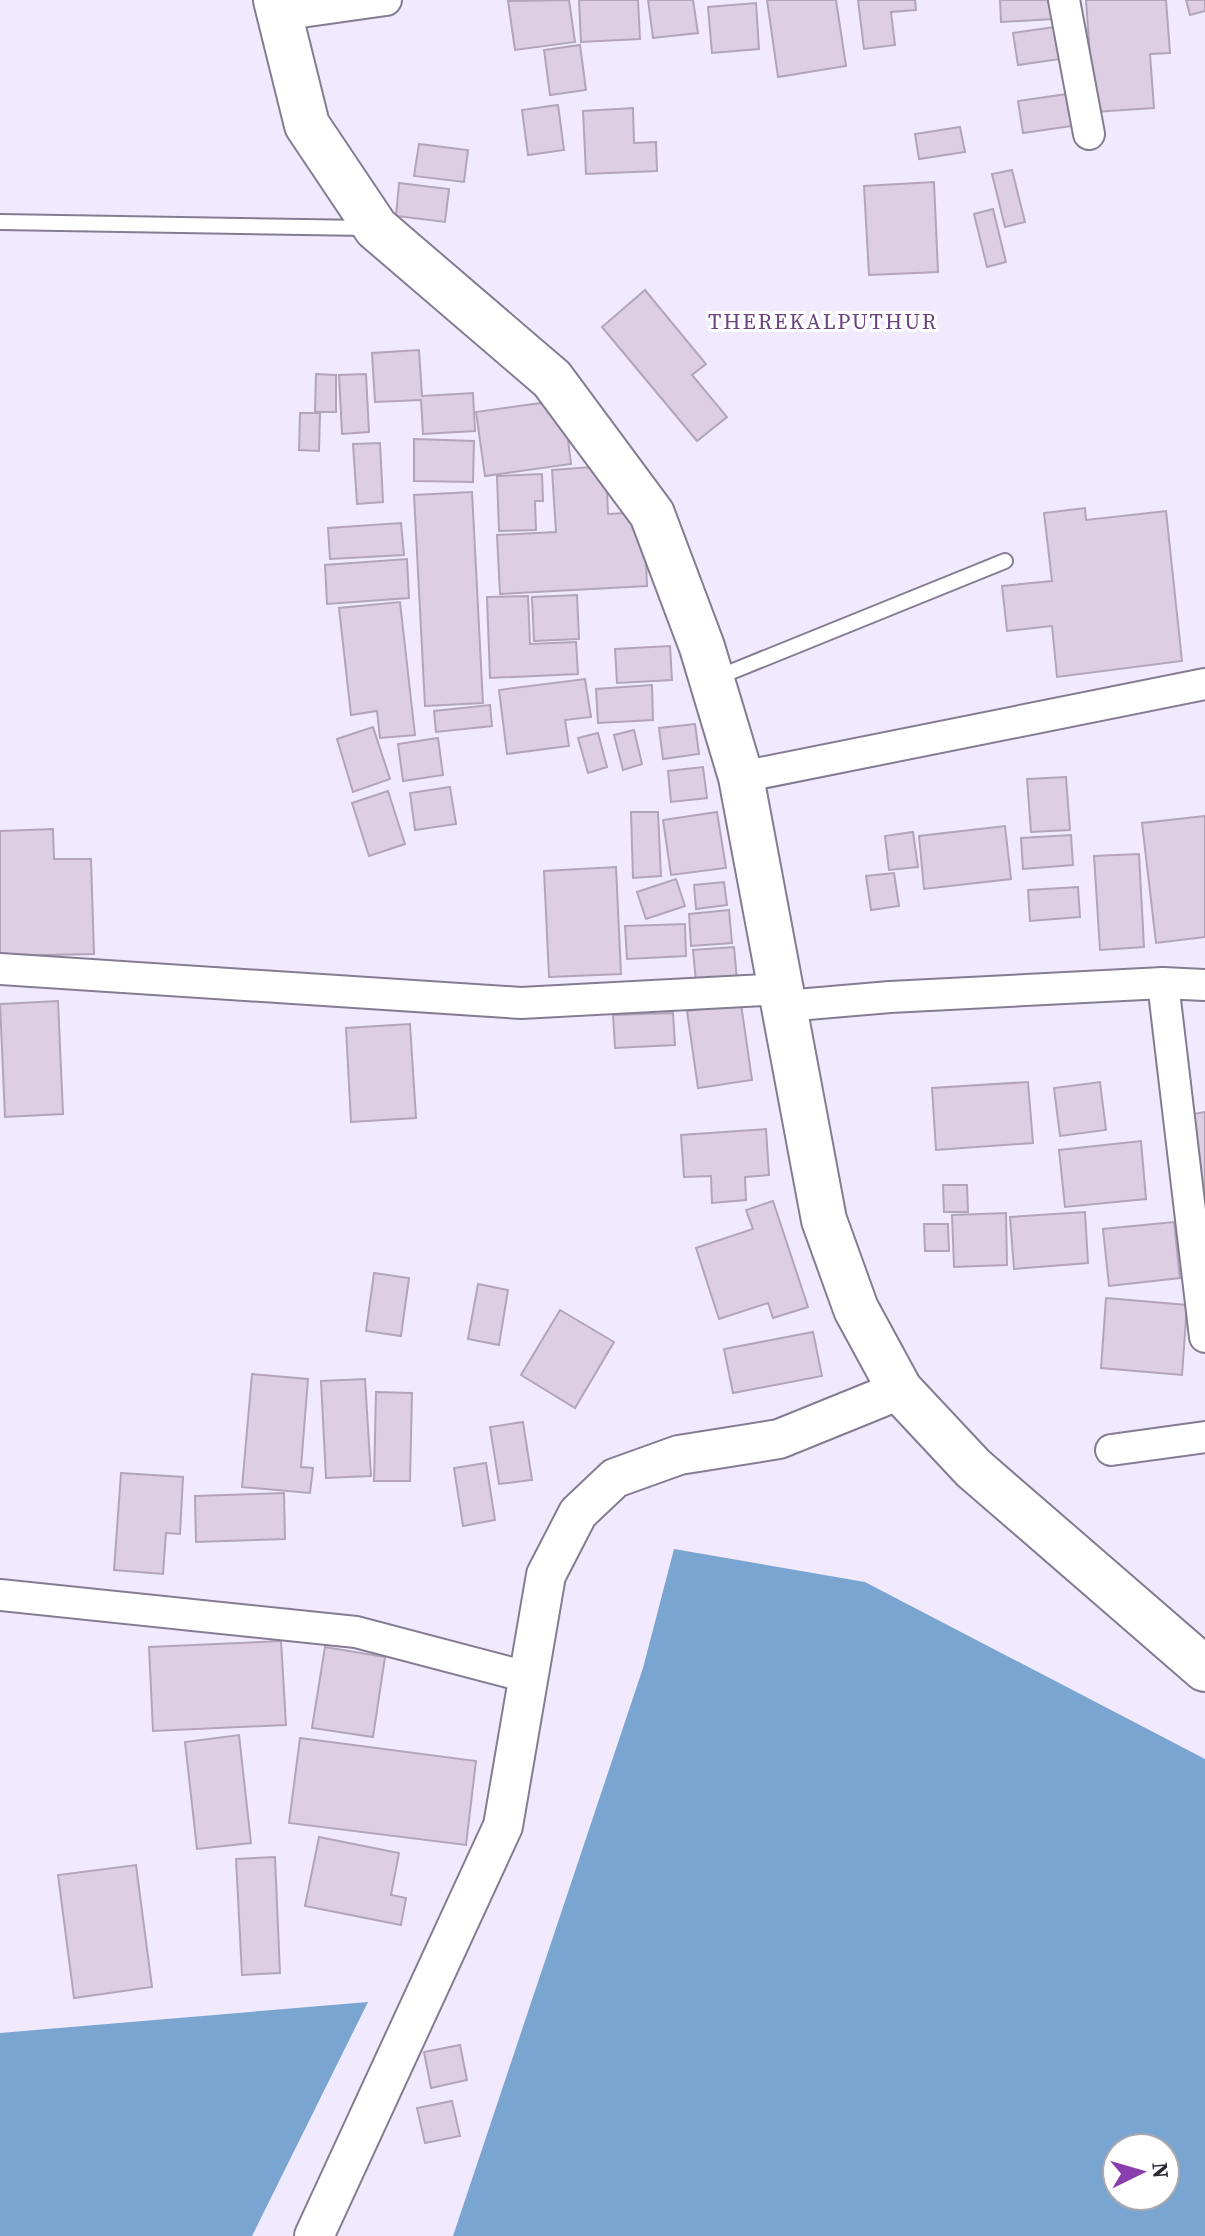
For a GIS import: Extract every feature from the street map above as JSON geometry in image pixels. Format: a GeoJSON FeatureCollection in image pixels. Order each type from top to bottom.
{"type":"FeatureCollection","features":[{"type":"Feature","properties":{"kind":"main road"},"geometry":{"type":"LineString","coordinates":[[278,7],[307,125],[376,228],[552,379],[652,514],[712,680],[741,777],[824,1220],[856,1309],[900,1390],[973,1468],[1205,1669]]}},
{"type":"Feature","properties":{"kind":"street"},"geometry":{"type":"LineString","coordinates":[[278,7],[386,0]]}},
{"type":"Feature","properties":{"kind":"street"},"geometry":{"type":"LineString","coordinates":[[1064,0],[1089,134]]}},
{"type":"Feature","properties":{"kind":"street"},"geometry":{"type":"LineString","coordinates":[[741,777],[1205,684]]}},
{"type":"Feature","properties":{"kind":"street"},"geometry":{"type":"LineString","coordinates":[[0,969],[521,1003],[890,997],[1163,983],[1205,985]]}},
{"type":"Feature","properties":{"kind":"street"},"geometry":{"type":"LineString","coordinates":[[1163,983],[1205,1337]]}},
{"type":"Feature","properties":{"kind":"street"},"geometry":{"type":"LineString","coordinates":[[314,2236],[503,1826],[531,1678],[546,1575],[578,1513],[615,1478],[679,1455],[779,1439],[900,1390]]}},
{"type":"Feature","properties":{"kind":"street"},"geometry":{"type":"LineString","coordinates":[[1111,1450],[1205,1437]]}},
{"type":"Feature","properties":{"kind":"street"},"geometry":{"type":"LineString","coordinates":[[0,1595],[356,1632],[531,1678]]}},
{"type":"Feature","properties":{"kind":"lane"},"geometry":{"type":"LineString","coordinates":[[0,222],[376,228]]}},
{"type":"Feature","properties":{"kind":"lane"},"geometry":{"type":"LineString","coordinates":[[712,680],[1005,561]]}},
{"type":"Feature","properties":{"kind":"water"},"geometry":{"type":"Polygon","coordinates":[[[674,1549],[865,1582],[1205,1759],[1205,2236],[453,2236],[643,1668],[674,1549]]]}},
{"type":"Feature","properties":{"kind":"water"},"geometry":{"type":"Polygon","coordinates":[[[368,2002],[252,2236],[0,2236],[0,2033],[368,2002]]]}},
{"type":"Feature","properties":{"kind":"building"},"geometry":{"type":"Polygon","coordinates":[[[569,0],[575,42],[515,50],[508,1],[569,0]]]}},
{"type":"Feature","properties":{"kind":"building"},"geometry":{"type":"Polygon","coordinates":[[[579,0],[638,0],[640,39],[581,42],[579,0]]]}},
{"type":"Feature","properties":{"kind":"building"},"geometry":{"type":"Polygon","coordinates":[[[648,0],[693,0],[698,33],[653,38],[648,0]]]}},
{"type":"Feature","properties":{"kind":"building"},"geometry":{"type":"Polygon","coordinates":[[[767,0],[836,0],[846,66],[778,77],[767,0]]]}},
{"type":"Feature","properties":{"kind":"building"},"geometry":{"type":"Polygon","coordinates":[[[858,0],[915,0],[916,10],[891,12],[895,45],[864,49],[858,0]]]}},
{"type":"Feature","properties":{"kind":"building"},"geometry":{"type":"Polygon","coordinates":[[[1000,0],[1052,0],[1053,19],[1001,22],[1000,0]]]}},
{"type":"Feature","properties":{"kind":"building"},"geometry":{"type":"Polygon","coordinates":[[[1086,0],[1166,0],[1170,53],[1150,54],[1154,108],[1094,112],[1086,0]]]}},
{"type":"Feature","properties":{"kind":"building"},"geometry":{"type":"Polygon","coordinates":[[[1186,0],[1205,0],[1205,11],[1190,15],[1186,0]]]}},
{"type":"Feature","properties":{"kind":"building"},"geometry":{"type":"Polygon","coordinates":[[[756,3],[759,49],[712,53],[708,7],[756,3]]]}},
{"type":"Feature","properties":{"kind":"building"},"geometry":{"type":"Polygon","coordinates":[[[1062,26],[1067,58],[1018,65],[1013,33],[1062,26]]]}},
{"type":"Feature","properties":{"kind":"building"},"geometry":{"type":"Polygon","coordinates":[[[580,45],[586,90],[550,95],[544,50],[580,45]]]}},
{"type":"Feature","properties":{"kind":"building"},"geometry":{"type":"Polygon","coordinates":[[[1067,94],[1072,126],[1023,133],[1018,101],[1067,94]]]}},
{"type":"Feature","properties":{"kind":"building"},"geometry":{"type":"Polygon","coordinates":[[[558,105],[564,150],[528,155],[522,110],[558,105]]]}},
{"type":"Feature","properties":{"kind":"building"},"geometry":{"type":"Polygon","coordinates":[[[633,108],[634,143],[656,142],[657,171],[586,174],[583,111],[633,108]]]}},
{"type":"Feature","properties":{"kind":"building"},"geometry":{"type":"Polygon","coordinates":[[[960,127],[965,152],[919,159],[915,134],[960,127]]]}},
{"type":"Feature","properties":{"kind":"building"},"geometry":{"type":"Polygon","coordinates":[[[419,144],[468,150],[464,182],[414,176],[419,144]]]}},
{"type":"Feature","properties":{"kind":"building"},"geometry":{"type":"Polygon","coordinates":[[[1012,170],[1025,222],[1005,227],[992,174],[1012,170]]]}},
{"type":"Feature","properties":{"kind":"building"},"geometry":{"type":"Polygon","coordinates":[[[934,182],[938,272],[869,275],[864,186],[934,182]]]}},
{"type":"Feature","properties":{"kind":"building"},"geometry":{"type":"Polygon","coordinates":[[[399,183],[449,189],[445,222],[396,216],[399,183]]]}},
{"type":"Feature","properties":{"kind":"building"},"geometry":{"type":"Polygon","coordinates":[[[993,209],[1006,262],[987,267],[974,214],[993,209]]]}},
{"type":"Feature","properties":{"kind":"building"},"geometry":{"type":"Polygon","coordinates":[[[645,290],[706,364],[692,375],[727,417],[697,441],[602,327],[645,290]]]}},
{"type":"Feature","properties":{"kind":"building"},"geometry":{"type":"Polygon","coordinates":[[[419,350],[422,396],[473,393],[475,431],[423,434],[421,400],[375,402],[372,353],[419,350]]]}},
{"type":"Feature","properties":{"kind":"building"},"geometry":{"type":"Polygon","coordinates":[[[316,374],[336,375],[336,412],[315,412],[316,374]]]}},
{"type":"Feature","properties":{"kind":"building"},"geometry":{"type":"Polygon","coordinates":[[[366,374],[369,432],[342,434],[339,375],[366,374]]]}},
{"type":"Feature","properties":{"kind":"building"},"geometry":{"type":"Polygon","coordinates":[[[563,400],[571,464],[485,476],[476,412],[563,400]]]}},
{"type":"Feature","properties":{"kind":"building"},"geometry":{"type":"Polygon","coordinates":[[[300,413],[320,413],[319,451],[299,450],[300,413]]]}},
{"type":"Feature","properties":{"kind":"building"},"geometry":{"type":"Polygon","coordinates":[[[414,439],[474,441],[473,482],[414,481],[414,439]]]}},
{"type":"Feature","properties":{"kind":"building"},"geometry":{"type":"Polygon","coordinates":[[[380,443],[383,502],[357,504],[353,444],[380,443]]]}},
{"type":"Feature","properties":{"kind":"building"},"geometry":{"type":"Polygon","coordinates":[[[606,466],[608,514],[644,512],[647,586],[500,594],[497,535],[556,532],[552,470],[606,466]]]}},
{"type":"Feature","properties":{"kind":"building"},"geometry":{"type":"Polygon","coordinates":[[[542,474],[543,501],[535,501],[536,530],[499,531],[497,476],[542,474]]]}},
{"type":"Feature","properties":{"kind":"building"},"geometry":{"type":"Polygon","coordinates":[[[472,492],[483,703],[425,706],[414,495],[472,492]]]}},
{"type":"Feature","properties":{"kind":"building"},"geometry":{"type":"Polygon","coordinates":[[[1085,508],[1086,520],[1166,511],[1182,661],[1057,677],[1052,626],[1007,631],[1002,586],[1052,581],[1044,513],[1085,508]]]}},
{"type":"Feature","properties":{"kind":"building"},"geometry":{"type":"Polygon","coordinates":[[[401,523],[404,555],[330,559],[328,528],[401,523]]]}},
{"type":"Feature","properties":{"kind":"building"},"geometry":{"type":"Polygon","coordinates":[[[407,559],[409,598],[327,604],[325,565],[407,559]]]}},
{"type":"Feature","properties":{"kind":"building"},"geometry":{"type":"Polygon","coordinates":[[[577,595],[579,639],[534,641],[532,597],[577,595]]]}},
{"type":"Feature","properties":{"kind":"building"},"geometry":{"type":"Polygon","coordinates":[[[528,596],[530,644],[576,642],[578,674],[490,678],[487,597],[528,596]]]}},
{"type":"Feature","properties":{"kind":"building"},"geometry":{"type":"Polygon","coordinates":[[[400,602],[415,735],[380,738],[377,711],[351,715],[339,608],[400,602]]]}},
{"type":"Feature","properties":{"kind":"building"},"geometry":{"type":"Polygon","coordinates":[[[670,646],[672,680],[617,683],[615,649],[670,646]]]}},
{"type":"Feature","properties":{"kind":"building"},"geometry":{"type":"Polygon","coordinates":[[[585,679],[591,717],[565,720],[569,746],[507,754],[499,690],[585,679]]]}},
{"type":"Feature","properties":{"kind":"building"},"geometry":{"type":"Polygon","coordinates":[[[652,685],[653,720],[598,723],[596,689],[652,685]]]}},
{"type":"Feature","properties":{"kind":"building"},"geometry":{"type":"Polygon","coordinates":[[[490,705],[492,726],[436,732],[434,711],[490,705]]]}},
{"type":"Feature","properties":{"kind":"building"},"geometry":{"type":"Polygon","coordinates":[[[695,724],[699,754],[663,759],[659,728],[695,724]]]}},
{"type":"Feature","properties":{"kind":"building"},"geometry":{"type":"Polygon","coordinates":[[[373,727],[390,779],[353,792],[337,739],[373,727]]]}},
{"type":"Feature","properties":{"kind":"building"},"geometry":{"type":"Polygon","coordinates":[[[634,730],[642,764],[623,770],[614,735],[634,730]]]}},
{"type":"Feature","properties":{"kind":"building"},"geometry":{"type":"Polygon","coordinates":[[[598,733],[607,767],[588,773],[578,738],[598,733]]]}},
{"type":"Feature","properties":{"kind":"building"},"geometry":{"type":"Polygon","coordinates":[[[438,738],[443,775],[403,781],[398,744],[438,738]]]}},
{"type":"Feature","properties":{"kind":"building"},"geometry":{"type":"Polygon","coordinates":[[[703,767],[707,798],[671,802],[668,771],[703,767]]]}},
{"type":"Feature","properties":{"kind":"building"},"geometry":{"type":"Polygon","coordinates":[[[1066,777],[1070,830],[1031,832],[1027,779],[1066,777]]]}},
{"type":"Feature","properties":{"kind":"building"},"geometry":{"type":"Polygon","coordinates":[[[450,787],[456,824],[415,830],[410,793],[450,787]]]}},
{"type":"Feature","properties":{"kind":"building"},"geometry":{"type":"Polygon","coordinates":[[[388,791],[405,844],[369,856],[352,803],[388,791]]]}},
{"type":"Feature","properties":{"kind":"building"},"geometry":{"type":"Polygon","coordinates":[[[631,812],[658,812],[661,876],[633,878],[631,812]]]}},
{"type":"Feature","properties":{"kind":"building"},"geometry":{"type":"Polygon","coordinates":[[[717,812],[726,868],[671,875],[663,820],[717,812]]]}},
{"type":"Feature","properties":{"kind":"building"},"geometry":{"type":"Polygon","coordinates":[[[1205,816],[1205,937],[1156,943],[1142,823],[1205,816]]]}},
{"type":"Feature","properties":{"kind":"building"},"geometry":{"type":"Polygon","coordinates":[[[1005,826],[1011,879],[924,889],[919,836],[1005,826]]]}},
{"type":"Feature","properties":{"kind":"building"},"geometry":{"type":"Polygon","coordinates":[[[53,829],[54,859],[91,859],[94,954],[0,956],[0,831],[53,829]]]}},
{"type":"Feature","properties":{"kind":"building"},"geometry":{"type":"Polygon","coordinates":[[[913,832],[918,867],[889,870],[885,836],[913,832]]]}},
{"type":"Feature","properties":{"kind":"building"},"geometry":{"type":"Polygon","coordinates":[[[1071,835],[1073,865],[1023,869],[1021,838],[1071,835]]]}},
{"type":"Feature","properties":{"kind":"building"},"geometry":{"type":"Polygon","coordinates":[[[1139,854],[1144,947],[1100,950],[1094,856],[1139,854]]]}},
{"type":"Feature","properties":{"kind":"building"},"geometry":{"type":"Polygon","coordinates":[[[616,867],[621,974],[549,977],[544,871],[616,867]]]}},
{"type":"Feature","properties":{"kind":"building"},"geometry":{"type":"Polygon","coordinates":[[[894,873],[899,906],[871,910],[866,876],[894,873]]]}},
{"type":"Feature","properties":{"kind":"building"},"geometry":{"type":"Polygon","coordinates":[[[676,879],[685,906],[646,919],[637,892],[676,879]]]}},
{"type":"Feature","properties":{"kind":"building"},"geometry":{"type":"Polygon","coordinates":[[[724,882],[727,905],[696,909],[694,885],[724,882]]]}},
{"type":"Feature","properties":{"kind":"building"},"geometry":{"type":"Polygon","coordinates":[[[1078,887],[1080,917],[1030,921],[1028,890],[1078,887]]]}},
{"type":"Feature","properties":{"kind":"building"},"geometry":{"type":"Polygon","coordinates":[[[729,910],[732,943],[691,946],[689,914],[729,910]]]}},
{"type":"Feature","properties":{"kind":"building"},"geometry":{"type":"Polygon","coordinates":[[[685,924],[686,956],[627,959],[625,926],[685,924]]]}},
{"type":"Feature","properties":{"kind":"building"},"geometry":{"type":"Polygon","coordinates":[[[734,947],[737,980],[696,982],[693,950],[734,947]]]}},
{"type":"Feature","properties":{"kind":"building"},"geometry":{"type":"Polygon","coordinates":[[[58,1001],[63,1114],[5,1117],[0,1004],[58,1001]]]}},
{"type":"Feature","properties":{"kind":"building"},"geometry":{"type":"Polygon","coordinates":[[[741,1004],[752,1080],[698,1088],[687,1011],[741,1004]]]}},
{"type":"Feature","properties":{"kind":"building"},"geometry":{"type":"Polygon","coordinates":[[[673,1013],[675,1045],[615,1048],[613,1015],[673,1013]]]}},
{"type":"Feature","properties":{"kind":"building"},"geometry":{"type":"Polygon","coordinates":[[[410,1024],[416,1118],[351,1122],[346,1028],[410,1024]]]}},
{"type":"Feature","properties":{"kind":"building"},"geometry":{"type":"Polygon","coordinates":[[[1028,1082],[1033,1143],[936,1150],[932,1088],[1028,1082]]]}},
{"type":"Feature","properties":{"kind":"building"},"geometry":{"type":"Polygon","coordinates":[[[1100,1082],[1106,1130],[1060,1136],[1054,1088],[1100,1082]]]}},
{"type":"Feature","properties":{"kind":"building"},"geometry":{"type":"Polygon","coordinates":[[[1205,1112],[1205,1191],[1203,1192],[1193,1114],[1205,1112]]]}},
{"type":"Feature","properties":{"kind":"building"},"geometry":{"type":"Polygon","coordinates":[[[766,1129],[769,1175],[745,1177],[746,1200],[712,1203],[711,1176],[684,1177],[681,1135],[766,1129]]]}},
{"type":"Feature","properties":{"kind":"building"},"geometry":{"type":"Polygon","coordinates":[[[1141,1141],[1146,1199],[1065,1207],[1059,1150],[1141,1141]]]}},
{"type":"Feature","properties":{"kind":"building"},"geometry":{"type":"Polygon","coordinates":[[[943,1185],[967,1185],[968,1212],[944,1212],[943,1185]]]}},
{"type":"Feature","properties":{"kind":"building"},"geometry":{"type":"Polygon","coordinates":[[[773,1201],[808,1307],[773,1318],[768,1303],[719,1319],[696,1248],[753,1229],[746,1210],[773,1201]]]}},
{"type":"Feature","properties":{"kind":"building"},"geometry":{"type":"Polygon","coordinates":[[[1085,1212],[1088,1263],[1014,1269],[1010,1217],[1085,1212]]]}},
{"type":"Feature","properties":{"kind":"building"},"geometry":{"type":"Polygon","coordinates":[[[1006,1213],[1007,1265],[954,1267],[952,1215],[1006,1213]]]}},
{"type":"Feature","properties":{"kind":"building"},"geometry":{"type":"Polygon","coordinates":[[[1174,1222],[1180,1278],[1109,1286],[1103,1229],[1174,1222]]]}},
{"type":"Feature","properties":{"kind":"building"},"geometry":{"type":"Polygon","coordinates":[[[924,1224],[948,1224],[949,1251],[925,1251],[924,1224]]]}},
{"type":"Feature","properties":{"kind":"building"},"geometry":{"type":"Polygon","coordinates":[[[374,1273],[409,1278],[401,1336],[366,1331],[374,1273]]]}},
{"type":"Feature","properties":{"kind":"building"},"geometry":{"type":"Polygon","coordinates":[[[478,1284],[508,1290],[499,1345],[468,1339],[478,1284]]]}},
{"type":"Feature","properties":{"kind":"building"},"geometry":{"type":"Polygon","coordinates":[[[1106,1298],[1187,1305],[1182,1375],[1101,1368],[1106,1298]]]}},
{"type":"Feature","properties":{"kind":"building"},"geometry":{"type":"Polygon","coordinates":[[[560,1310],[614,1342],[575,1408],[521,1375],[560,1310]]]}},
{"type":"Feature","properties":{"kind":"building"},"geometry":{"type":"Polygon","coordinates":[[[813,1332],[822,1376],[733,1393],[724,1349],[813,1332]]]}},
{"type":"Feature","properties":{"kind":"building"},"geometry":{"type":"Polygon","coordinates":[[[252,1374],[308,1379],[301,1467],[313,1468],[310,1493],[242,1487],[252,1374]]]}},
{"type":"Feature","properties":{"kind":"building"},"geometry":{"type":"Polygon","coordinates":[[[365,1379],[371,1476],[326,1478],[321,1381],[365,1379]]]}},
{"type":"Feature","properties":{"kind":"building"},"geometry":{"type":"Polygon","coordinates":[[[376,1392],[412,1393],[410,1481],[374,1481],[376,1392]]]}},
{"type":"Feature","properties":{"kind":"building"},"geometry":{"type":"Polygon","coordinates":[[[523,1422],[532,1480],[499,1484],[490,1427],[523,1422]]]}},
{"type":"Feature","properties":{"kind":"building"},"geometry":{"type":"Polygon","coordinates":[[[486,1463],[495,1520],[463,1526],[454,1468],[486,1463]]]}},
{"type":"Feature","properties":{"kind":"building"},"geometry":{"type":"Polygon","coordinates":[[[121,1473],[183,1477],[180,1534],[166,1533],[163,1574],[114,1570],[121,1473]]]}},
{"type":"Feature","properties":{"kind":"building"},"geometry":{"type":"Polygon","coordinates":[[[284,1493],[285,1539],[196,1542],[195,1496],[284,1493]]]}},
{"type":"Feature","properties":{"kind":"building"},"geometry":{"type":"Polygon","coordinates":[[[281,1641],[286,1725],[153,1731],[149,1647],[281,1641]]]}},
{"type":"Feature","properties":{"kind":"building"},"geometry":{"type":"Polygon","coordinates":[[[325,1647],[385,1657],[373,1737],[312,1728],[325,1647]]]}},
{"type":"Feature","properties":{"kind":"building"},"geometry":{"type":"Polygon","coordinates":[[[239,1735],[251,1843],[197,1849],[185,1742],[239,1735]]]}},
{"type":"Feature","properties":{"kind":"building"},"geometry":{"type":"Polygon","coordinates":[[[300,1738],[476,1761],[466,1845],[289,1823],[300,1738]]]}},
{"type":"Feature","properties":{"kind":"building"},"geometry":{"type":"Polygon","coordinates":[[[319,1837],[399,1853],[391,1895],[406,1898],[401,1925],[305,1906],[319,1837]]]}},
{"type":"Feature","properties":{"kind":"building"},"geometry":{"type":"Polygon","coordinates":[[[275,1857],[280,1973],[242,1975],[236,1859],[275,1857]]]}},
{"type":"Feature","properties":{"kind":"building"},"geometry":{"type":"Polygon","coordinates":[[[136,1865],[152,1987],[74,1998],[58,1875],[136,1865]]]}},
{"type":"Feature","properties":{"kind":"building"},"geometry":{"type":"Polygon","coordinates":[[[460,2045],[467,2080],[431,2088],[424,2052],[460,2045]]]}},
{"type":"Feature","properties":{"kind":"building"},"geometry":{"type":"Polygon","coordinates":[[[452,2101],[460,2136],[425,2143],[417,2108],[452,2101]]]}},
{"type":"Feature","properties":{"kind":"district","name":"THEREKALPUTHUR"},"geometry":{"type":"Point","coordinates":[823,321]}}]}
